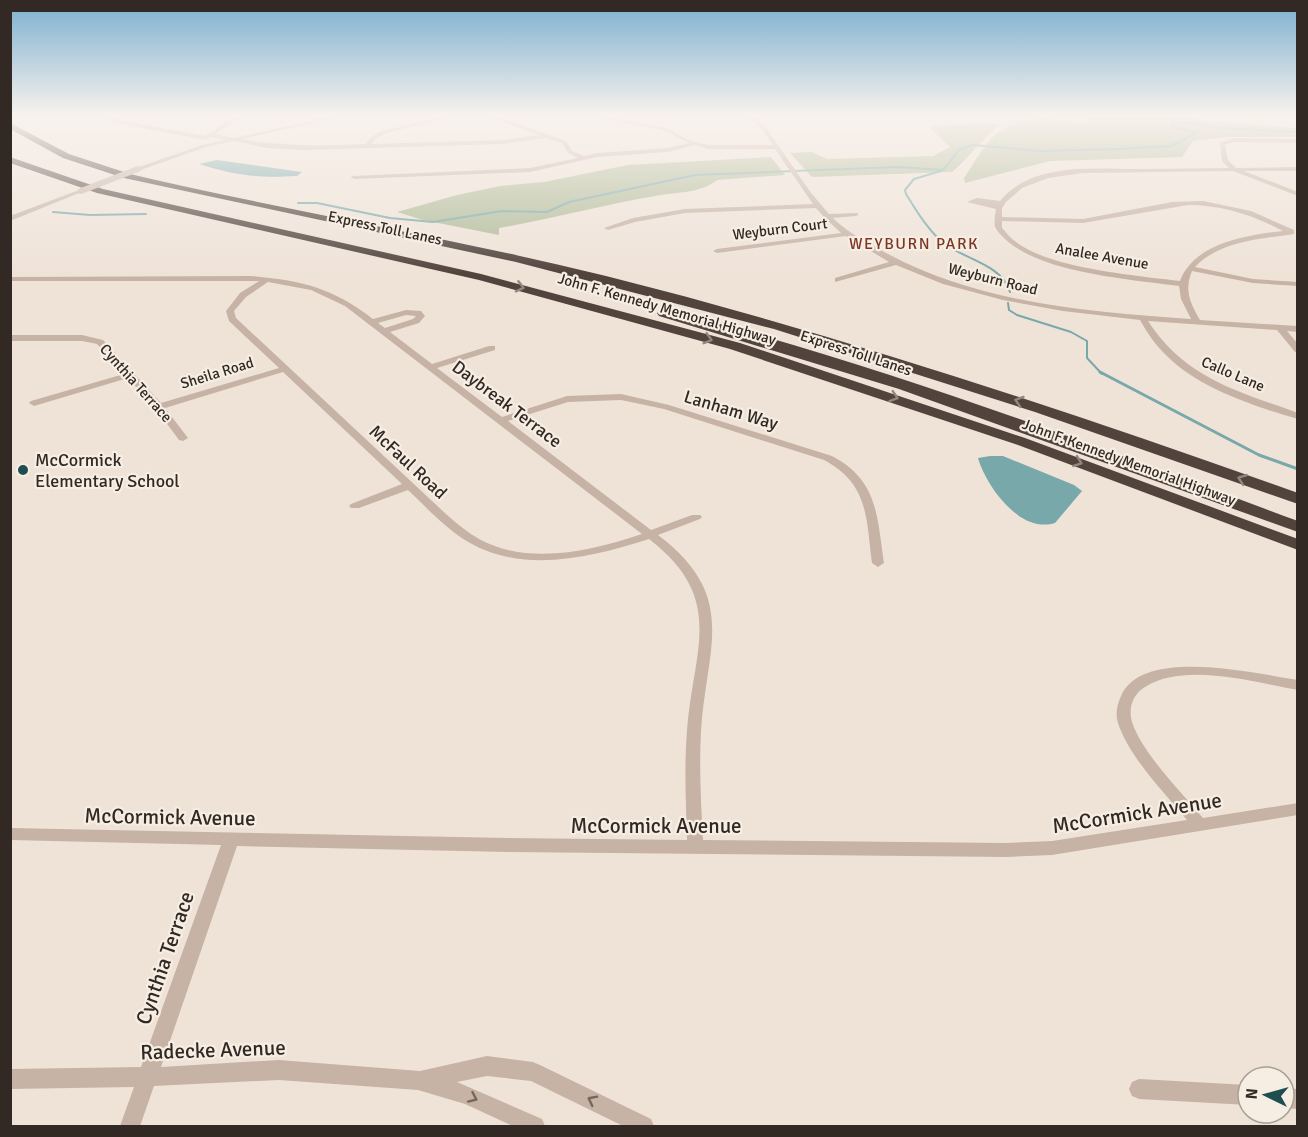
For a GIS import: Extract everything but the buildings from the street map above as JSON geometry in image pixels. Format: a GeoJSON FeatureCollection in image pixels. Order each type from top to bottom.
{"type":"FeatureCollection","features":[{"type":"Feature","properties":{"kind":"highway","name":"John F. Kennedy Memorial Highway"},"geometry":{"type":"LineString","coordinates":[[33,168],[100,191],[480,277],[735,346],[1020,441],[1298,545]]}},
{"type":"Feature","properties":{"kind":"highway","name":"Express Toll Lanes"},"geometry":{"type":"LineString","coordinates":[[58,168],[118,186],[501,271],[756,339],[1011,421],[1298,527]]}},
{"type":"Feature","properties":{"kind":"highway","name":"Express Toll Lanes"},"geometry":{"type":"LineString","coordinates":[[79,168],[126,183],[520,270],[757,332],[987,404],[1298,516]]}},
{"type":"Feature","properties":{"kind":"highway","name":"John F. Kennedy Memorial Highway"},"geometry":{"type":"LineString","coordinates":[[109,168],[133,176],[538,263],[766,322],[1033,405],[1298,499]]}},
{"type":"Feature","properties":{"kind":"street"},"geometry":{"type":"LineString","coordinates":[[10,219],[140,168]]}},
{"type":"Feature","properties":{"kind":"street"},"geometry":{"type":"LineString","coordinates":[[354,177],[419,178],[539,168]]}},
{"type":"Feature","properties":{"kind":"street","name":"Weyburn Road"},"geometry":{"type":"LineString","coordinates":[[792,168],[826,216],[847,234],[897,262],[951,282],[1024,301],[1143,319],[1298,329]]}},
{"type":"Feature","properties":{"kind":"street"},"geometry":{"type":"LineString","coordinates":[[1294,232],[1245,212],[1195,203],[1173,204],[1082,221],[998,219],[1001,206],[1026,184],[1056,175],[1298,169]]}},
{"type":"Feature","properties":{"kind":"street"},"geometry":{"type":"LineString","coordinates":[[1235,170],[1298,194]]}},
{"type":"Feature","properties":{"kind":"street"},"geometry":{"type":"LineString","coordinates":[[608,228],[638,218],[675,212],[819,206]]}},
{"type":"Feature","properties":{"kind":"street"},"geometry":{"type":"LineString","coordinates":[[826,216],[856,214]]}},
{"type":"Feature","properties":{"kind":"street","name":"Analee Avenue"},"geometry":{"type":"LineString","coordinates":[[998,219],[1001,232],[1008,242],[1039,258],[1066,266],[1183,284]]}},
{"type":"Feature","properties":{"kind":"street"},"geometry":{"type":"LineString","coordinates":[[1197,323],[1186,302],[1183,284],[1190,268],[1206,255],[1229,244],[1257,236],[1294,232]]}},
{"type":"Feature","properties":{"kind":"street","name":"Weyburn Court"},"geometry":{"type":"LineString","coordinates":[[717,251],[847,234]]}},
{"type":"Feature","properties":{"kind":"street"},"geometry":{"type":"LineString","coordinates":[[838,280],[897,262]]}},
{"type":"Feature","properties":{"kind":"street"},"geometry":{"type":"LineString","coordinates":[[1190,268],[1253,281],[1298,284]]}},
{"type":"Feature","properties":{"kind":"street","name":"Daybreak Terrace"},"geometry":{"type":"LineString","coordinates":[[10,279],[214,277],[267,279],[330,294],[502,420],[673,553],[693,575],[707,608],[708,644],[692,760],[695,846]]}},
{"type":"Feature","properties":{"kind":"street","name":"McFaul Road"},"geometry":{"type":"LineString","coordinates":[[267,279],[238,300],[230,315],[284,369],[442,516],[474,541],[505,552],[554,556],[591,554],[696,517]]}},
{"type":"Feature","properties":{"kind":"street"},"geometry":{"type":"LineString","coordinates":[[371,322],[406,312],[418,313],[421,316],[416,321],[383,331]]}},
{"type":"Feature","properties":{"kind":"street","name":"Callo Lane"},"geometry":{"type":"LineString","coordinates":[[1143,319],[1160,348],[1189,371],[1227,390],[1298,416]]}},
{"type":"Feature","properties":{"kind":"street"},"geometry":{"type":"LineString","coordinates":[[1280,328],[1298,350]]}},
{"type":"Feature","properties":{"kind":"street","name":"Cynthia Terrace"},"geometry":{"type":"LineString","coordinates":[[10,338],[92,339],[103,344],[159,407],[183,438]]}},
{"type":"Feature","properties":{"kind":"street"},"geometry":{"type":"LineString","coordinates":[[431,367],[492,348]]}},
{"type":"Feature","properties":{"kind":"street","name":"Sheila Road"},"geometry":{"type":"LineString","coordinates":[[159,407],[284,369]]}},
{"type":"Feature","properties":{"kind":"street"},"geometry":{"type":"LineString","coordinates":[[34,403],[130,375]]}},
{"type":"Feature","properties":{"kind":"street","name":"Lanham Way"},"geometry":{"type":"LineString","coordinates":[[502,420],[567,399],[621,397],[666,406],[828,458],[846,466],[862,483],[878,563]]}},
{"type":"Feature","properties":{"kind":"street"},"geometry":{"type":"LineString","coordinates":[[355,506],[410,485]]}},
{"type":"Feature","properties":{"kind":"street"},"geometry":{"type":"LineString","coordinates":[[1199,824],[1156,770],[1126,725],[1124,712],[1131,689],[1156,674],[1185,670],[1298,685]]}},
{"type":"Feature","properties":{"kind":"street","name":"McCormick Avenue"},"geometry":{"type":"LineString","coordinates":[[10,834],[848,850],[1052,848],[1298,809]]}},
{"type":"Feature","properties":{"kind":"street","name":"Cynthia Terrace"},"geometry":{"type":"LineString","coordinates":[[130,1126],[231,839]]}},
{"type":"Feature","properties":{"kind":"street","name":"Radecke Avenue"},"geometry":{"type":"LineString","coordinates":[[418,1080],[488,1066],[533,1072],[644,1126]]}},
{"type":"Feature","properties":{"kind":"street","name":"Radecke Avenue"},"geometry":{"type":"LineString","coordinates":[[10,1079],[147,1077],[279,1070],[418,1080],[467,1095],[535,1126]]}},
{"type":"Feature","properties":{"kind":"street"},"geometry":{"type":"LineString","coordinates":[[1139,1089],[1236,1094]]}},
{"type":"Feature","properties":{"kind":"green space"},"geometry":{"type":"Polygon","coordinates":[[[613,168],[780,168],[785,175],[717,180],[695,190],[499,228],[499,235],[423,220],[397,212],[500,186],[544,182],[613,168]]]}},
{"type":"Feature","properties":{"kind":"green space"},"geometry":{"type":"Polygon","coordinates":[[[804,168],[956,168],[952,172],[812,177],[804,168]]]}},
{"type":"Feature","properties":{"kind":"green space"},"geometry":{"type":"Polygon","coordinates":[[[970,168],[1023,168],[965,183],[964,178],[970,168]]]}},
{"type":"Feature","properties":{"kind":"water"},"geometry":{"type":"Polygon","coordinates":[[[214,168],[274,168],[302,172],[297,176],[271,177],[214,168]]]}},
{"type":"Feature","properties":{"kind":"water"},"geometry":{"type":"Polygon","coordinates":[[[1003,456],[1074,485],[1082,491],[1055,523],[1042,525],[1029,521],[1017,515],[1006,505],[988,482],[978,458],[1003,456]]]}},
{"type":"Feature","properties":{"kind":"waterway"},"geometry":{"type":"LineString","coordinates":[[298,203],[317,203],[390,218],[433,222],[502,211],[547,212],[569,202],[695,175],[871,168]]}},
{"type":"Feature","properties":{"kind":"waterway"},"geometry":{"type":"LineString","coordinates":[[914,168],[943,170],[945,168]]}},
{"type":"Feature","properties":{"kind":"waterway"},"geometry":{"type":"LineString","coordinates":[[941,171],[914,179],[905,190],[906,194],[940,240],[999,274],[1006,282],[1010,292]]}},
{"type":"Feature","properties":{"kind":"waterway"},"geometry":{"type":"LineString","coordinates":[[53,212],[90,215],[146,214]]}},
{"type":"Feature","properties":{"kind":"waterway"},"geometry":{"type":"LineString","coordinates":[[1008,303],[1009,310],[1017,315],[1071,332],[1087,341],[1087,358],[1100,372]]}},
{"type":"Feature","properties":{"kind":"waterway"},"geometry":{"type":"LineString","coordinates":[[1100,372],[1259,455],[1298,469]]}},
{"type":"Feature","properties":{"kind":"place","name":"McCormick Elementary School"},"geometry":{"type":"Point","coordinates":[23,470]}},
{"type":"Feature","properties":{"kind":"district","name":"WEYBURN PARK"},"geometry":{"type":"Point","coordinates":[914,243]}}]}
